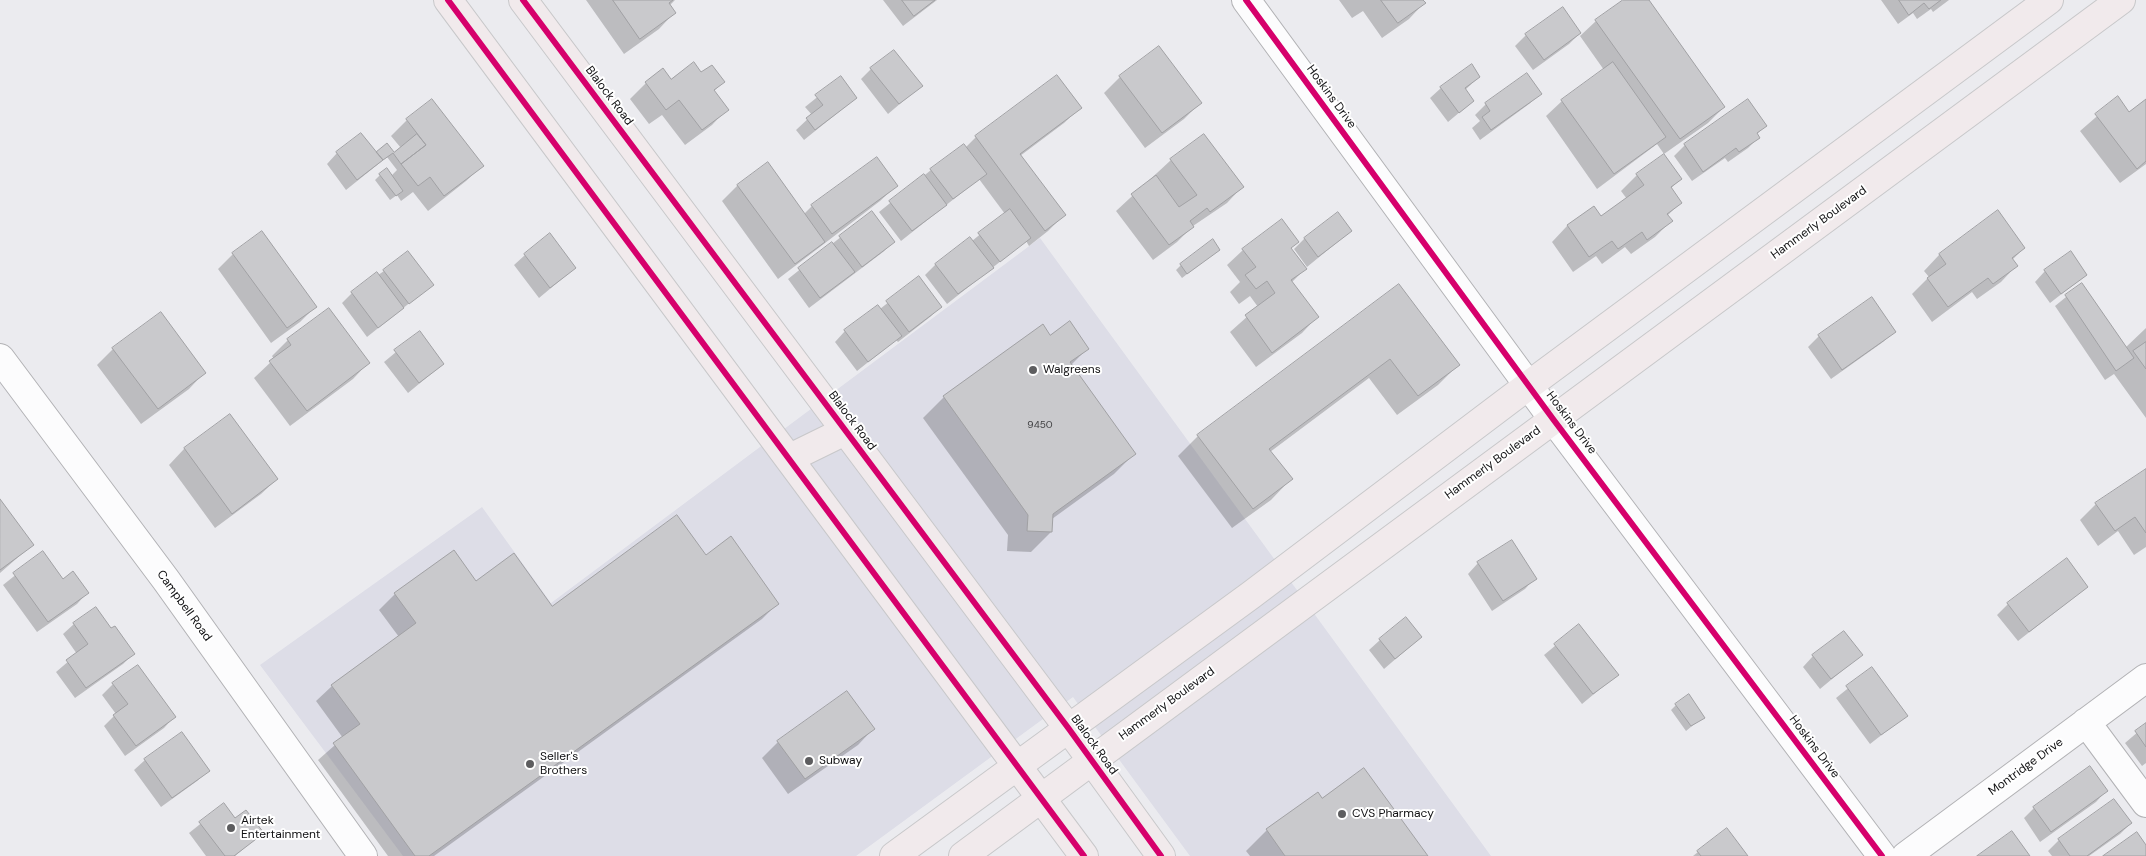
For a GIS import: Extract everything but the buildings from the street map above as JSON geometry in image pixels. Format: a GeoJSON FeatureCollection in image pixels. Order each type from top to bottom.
{"type":"FeatureCollection","features":[{"type":"Feature","properties":{"kind":"main road"},"geometry":{"type":"LineString","coordinates":[[448,0],[1084,856]]}},
{"type":"Feature","properties":{"kind":"main road","name":"Blalock Road"},"geometry":{"type":"LineString","coordinates":[[523,0],[1069,729],[1160,856]]}},
{"type":"Feature","properties":{"kind":"main road"},"geometry":{"type":"LineString","coordinates":[[894,856],[1251,595],[1529,385],[2049,0]]}},
{"type":"Feature","properties":{"kind":"main road","name":"Hammerly Boulevard"},"geometry":{"type":"LineString","coordinates":[[963,856],[1090,760],[2121,0]]}},
{"type":"Feature","properties":{"kind":"main road"},"geometry":{"type":"LineString","coordinates":[[1933,86],[1957,121]]}},
{"type":"Feature","properties":{"kind":"main road"},"geometry":{"type":"LineString","coordinates":[[790,458],[845,431]]}},
{"type":"Feature","properties":{"kind":"street","name":"Hoskins Drive"},"geometry":{"type":"LineString","coordinates":[[1246,0],[1553,419],[1882,856]]}},
{"type":"Feature","properties":{"kind":"street","name":"Campbell Road"},"geometry":{"type":"LineString","coordinates":[[0,358],[166,580],[363,856]]}},
{"type":"Feature","properties":{"kind":"street","name":"Montridge Drive"},"geometry":{"type":"LineString","coordinates":[[1906,856],[2146,678]]}},
{"type":"Feature","properties":{"kind":"street"},"geometry":{"type":"LineString","coordinates":[[2086,722],[2146,803]]}},
{"type":"Feature","properties":{"kind":"shaded area"},"geometry":{"type":"Polygon","coordinates":[[[1040,238],[1491,856],[1190,856],[1073,697],[856,856],[403,856],[260,665],[482,507],[551,603],[1040,238]]]}},
{"type":"Feature","properties":{"kind":"cycle path"},"geometry":{"type":"LineString","coordinates":[[448,0],[1084,856]]}},
{"type":"Feature","properties":{"kind":"cycle path"},"geometry":{"type":"LineString","coordinates":[[523,0],[1069,729],[1161,856]]}},
{"type":"Feature","properties":{"kind":"cycle path"},"geometry":{"type":"LineString","coordinates":[[1246,0],[1553,419],[1882,856]]}},
{"type":"Feature","properties":{"kind":"place","name":"Walgreens"},"geometry":{"type":"Point","coordinates":[1033,370]}},
{"type":"Feature","properties":{"kind":"place","name":"Subway"},"geometry":{"type":"Point","coordinates":[809,761]}},
{"type":"Feature","properties":{"kind":"place","name":"Seller's Brothers"},"geometry":{"type":"Point","coordinates":[530,764]}},
{"type":"Feature","properties":{"kind":"place","name":"CVS Pharmacy"},"geometry":{"type":"Point","coordinates":[1342,814]}},
{"type":"Feature","properties":{"kind":"place","name":"Airtek Entertainment"},"geometry":{"type":"Point","coordinates":[231,828]}}]}
